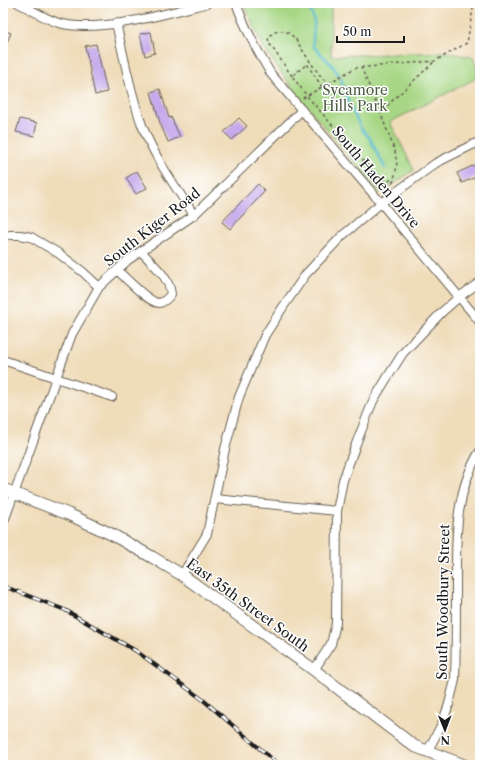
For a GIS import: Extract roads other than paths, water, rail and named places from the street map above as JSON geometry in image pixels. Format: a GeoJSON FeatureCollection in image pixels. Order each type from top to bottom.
{"type":"FeatureCollection","features":[{"type":"Feature","properties":{"kind":"main road","name":"East 35th Street South"},"geometry":{"type":"LineString","coordinates":[[3,489],[68,514],[110,534],[152,557],[182,575],[314,670],[414,746],[464,765]]}},
{"type":"Feature","properties":{"kind":"street"},"geometry":{"type":"LineString","coordinates":[[18,3],[48,19],[71,26],[86,27],[116,24],[167,14],[208,3]]}},
{"type":"Feature","properties":{"kind":"street","name":"South Haden Drive"},"geometry":{"type":"LineString","coordinates":[[236,3],[245,27],[271,74],[480,322]]}},
{"type":"Feature","properties":{"kind":"street"},"geometry":{"type":"LineString","coordinates":[[116,24],[142,125],[160,163],[194,215]]}},
{"type":"Feature","properties":{"kind":"street","name":"South Kiger Road"},"geometry":{"type":"LineString","coordinates":[[3,524],[72,334],[99,287],[128,260],[194,215],[302,110]]}},
{"type":"Feature","properties":{"kind":"street"},"geometry":{"type":"LineString","coordinates":[[182,575],[207,534],[225,449],[239,397],[265,335],[306,274],[342,236],[381,203],[436,163],[480,142]]}},
{"type":"Feature","properties":{"kind":"street"},"geometry":{"type":"LineString","coordinates":[[10,235],[20,234],[31,237],[58,253],[84,272],[99,287]]}},
{"type":"Feature","properties":{"kind":"street"},"geometry":{"type":"LineString","coordinates":[[117,270],[151,300],[158,303],[166,300],[171,294],[170,285],[164,276],[141,251]]}},
{"type":"Feature","properties":{"kind":"street"},"geometry":{"type":"LineString","coordinates":[[314,670],[332,644],[336,623],[337,511],[343,480],[373,401],[404,353],[442,312],[459,297],[480,282]]}},
{"type":"Feature","properties":{"kind":"street"},"geometry":{"type":"LineString","coordinates":[[3,360],[55,379],[112,397]]}},
{"type":"Feature","properties":{"kind":"street","name":"South Woodbury Street"},"geometry":{"type":"LineString","coordinates":[[427,752],[442,724],[455,680],[456,534],[463,490],[475,460],[480,452]]}},
{"type":"Feature","properties":{"kind":"street"},"geometry":{"type":"LineString","coordinates":[[215,499],[337,511]]}},
{"type":"Feature","properties":{"kind":"waterway"},"geometry":{"type":"LineString","coordinates":[[305,3],[314,20],[313,46],[331,64],[339,75]]}},
{"type":"Feature","properties":{"kind":"waterway"},"geometry":{"type":"LineString","coordinates":[[341,79],[354,114],[362,130],[369,137],[385,168]]}},
{"type":"Feature","properties":{"kind":"railway"},"geometry":{"type":"LineString","coordinates":[[3,586],[65,610],[136,651],[202,699],[279,765]]}},
{"type":"Feature","properties":{"kind":"park label","name":"Sycamore Hills Park"},"geometry":{"type":"Point","coordinates":[355,98]}}]}
